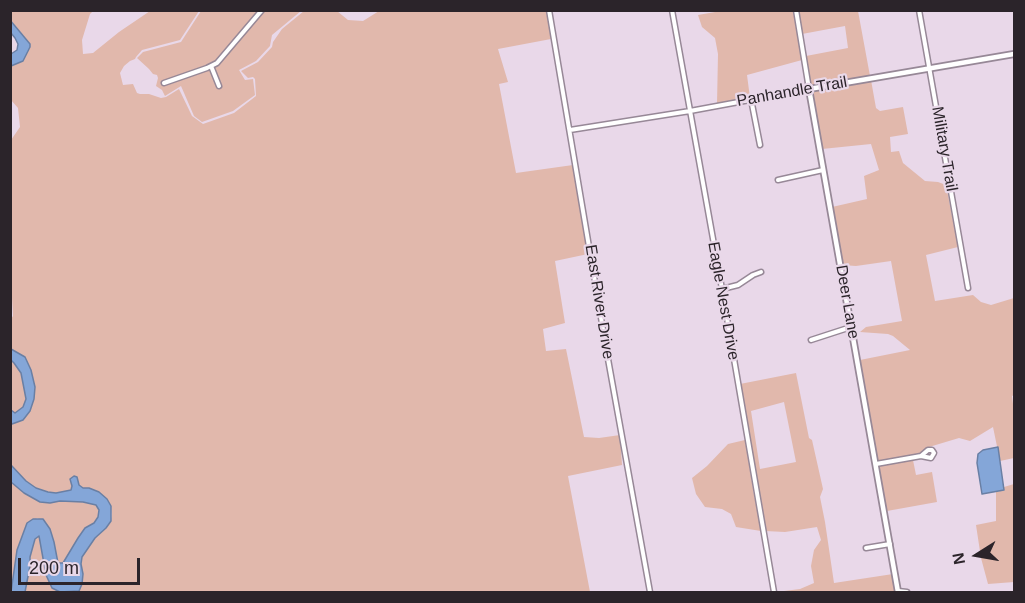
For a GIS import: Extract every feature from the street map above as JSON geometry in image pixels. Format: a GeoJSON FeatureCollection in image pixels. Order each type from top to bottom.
{"type":"FeatureCollection","features":[{"type":"Feature","properties":{"kind":"street"},"geometry":{"type":"LineString","coordinates":[[164,83],[211,66],[222,58],[262,10]]}},
{"type":"Feature","properties":{"kind":"street","name":"East River Drive"},"geometry":{"type":"LineString","coordinates":[[549,10],[650,592]]}},
{"type":"Feature","properties":{"kind":"street","name":"Eagle Nest Drive"},"geometry":{"type":"LineString","coordinates":[[672,10],[774,592]]}},
{"type":"Feature","properties":{"kind":"street","name":"Deer Lane"},"geometry":{"type":"LineString","coordinates":[[796,10],[898,592]]}},
{"type":"Feature","properties":{"kind":"street","name":"Military Trail"},"geometry":{"type":"LineString","coordinates":[[919,10],[968,288]]}},
{"type":"Feature","properties":{"kind":"street","name":"Panhandle Trail"},"geometry":{"type":"LineString","coordinates":[[570,130],[1014,54]]}},
{"type":"Feature","properties":{"kind":"street"},"geometry":{"type":"LineString","coordinates":[[211,66],[219,86]]}},
{"type":"Feature","properties":{"kind":"street"},"geometry":{"type":"LineString","coordinates":[[751,99],[760,146]]}},
{"type":"Feature","properties":{"kind":"street"},"geometry":{"type":"LineString","coordinates":[[778,180],[823,170]]}},
{"type":"Feature","properties":{"kind":"street"},"geometry":{"type":"LineString","coordinates":[[722,289],[738,285],[761,272]]}},
{"type":"Feature","properties":{"kind":"street"},"geometry":{"type":"LineString","coordinates":[[811,340],[851,327]]}},
{"type":"Feature","properties":{"kind":"street"},"geometry":{"type":"LineString","coordinates":[[876,464],[921,456]]}},
{"type":"Feature","properties":{"kind":"street"},"geometry":{"type":"LineString","coordinates":[[866,548],[890,544]]}},
{"type":"Feature","properties":{"kind":"street"},"geometry":{"type":"LineString","coordinates":[[898,592],[907,592]]}},
{"type":"Feature","properties":{"kind":"shaded area"},"geometry":{"type":"Polygon","coordinates":[[[11,11],[93,11],[82,40],[83,54],[93,53],[150,11],[199,11],[180,40],[142,50],[135,59],[124,66],[120,73],[123,85],[133,84],[137,93],[140,94],[161,98],[179,89],[192,116],[203,124],[234,113],[256,96],[255,79],[248,78],[241,71],[258,62],[272,47],[282,29],[304,11],[337,11],[348,20],[363,21],[379,11],[546,11],[551,39],[498,49],[508,82],[499,84],[516,173],[573,165],[588,254],[555,261],[565,323],[543,329],[546,351],[566,349],[584,437],[599,438],[620,435],[622,465],[568,476],[590,592],[61,592],[79,590],[83,574],[82,557],[111,521],[112,515],[111,506],[79,485],[77,478],[71,479],[72,490],[48,492],[26,481],[11,465],[11,422],[30,411],[17,352],[11,349],[11,319],[13,316],[11,140],[20,127],[18,108],[11,100],[11,66],[15,65],[30,48],[30,44],[11,20],[11,11]]]}},
{"type":"Feature","properties":{"kind":"shaded area"},"geometry":{"type":"Polygon","coordinates":[[[201,11],[301,11],[272,35],[270,46],[256,61],[239,70],[245,80],[253,79],[255,95],[233,111],[202,122],[194,116],[181,86],[165,96],[156,86],[157,75],[153,74],[137,58],[143,52],[181,42],[201,11]]]}},
{"type":"Feature","properties":{"kind":"shaded area"},"geometry":{"type":"Polygon","coordinates":[[[721,11],[793,11],[802,60],[747,75],[750,98],[717,104],[718,54],[715,38],[702,27],[698,15],[721,11]]]}},
{"type":"Feature","properties":{"kind":"shaded area"},"geometry":{"type":"Polygon","coordinates":[[[798,11],[858,11],[870,76],[811,86],[806,56],[848,48],[845,26],[802,34],[798,11]]]}},
{"type":"Feature","properties":{"kind":"shaded area"},"geometry":{"type":"Polygon","coordinates":[[[871,80],[876,108],[880,111],[903,107],[908,134],[890,137],[891,152],[899,151],[903,163],[925,181],[946,185],[958,247],[926,255],[935,301],[973,295],[981,302],[991,305],[1014,298],[1014,395],[1012,396],[1014,458],[1000,461],[993,427],[970,441],[959,438],[929,447],[918,454],[878,462],[860,360],[910,350],[888,334],[860,332],[866,327],[902,321],[891,261],[856,266],[842,265],[832,207],[867,199],[864,176],[879,170],[871,144],[822,149],[812,90],[871,80]]]}},
{"type":"Feature","properties":{"kind":"shaded area"},"geometry":{"type":"Polygon","coordinates":[[[10,360],[21,373],[26,399],[23,407],[15,413],[11,410],[10,360]]]}},
{"type":"Feature","properties":{"kind":"shaded area"},"geometry":{"type":"Polygon","coordinates":[[[796,373],[809,438],[812,440],[823,489],[820,497],[834,583],[893,574],[896,592],[776,592],[800,589],[814,583],[811,566],[814,550],[821,540],[817,527],[785,532],[765,531],[740,384],[796,373]],[[784,402],[751,411],[760,469],[796,462],[784,402]]]}},
{"type":"Feature","properties":{"kind":"shaded area"},"geometry":{"type":"Polygon","coordinates":[[[745,440],[761,531],[736,527],[731,514],[722,509],[705,507],[696,494],[692,478],[728,444],[745,440]]]}},
{"type":"Feature","properties":{"kind":"shaded area"},"geometry":{"type":"Polygon","coordinates":[[[913,460],[916,475],[932,472],[937,502],[887,511],[878,466],[913,460]]]}},
{"type":"Feature","properties":{"kind":"shaded area"},"geometry":{"type":"Polygon","coordinates":[[[11,482],[24,493],[50,503],[83,501],[96,505],[99,517],[85,528],[63,564],[58,563],[54,542],[38,518],[27,523],[17,550],[11,591],[11,482]]]}},
{"type":"Feature","properties":{"kind":"shaded area"},"geometry":{"type":"Polygon","coordinates":[[[1014,484],[1014,582],[988,584],[976,525],[996,521],[996,492],[1014,484]]]}},
{"type":"Feature","properties":{"kind":"shaded area"},"geometry":{"type":"Polygon","coordinates":[[[39,536],[46,575],[52,588],[61,592],[25,592],[30,557],[35,539],[39,536]]]}},
{"type":"Feature","properties":{"kind":"water"},"geometry":{"type":"Polygon","coordinates":[[[10,20],[30,44],[23,61],[11,66],[11,54],[17,50],[18,44],[11,33],[10,20]]]}},
{"type":"Feature","properties":{"kind":"water"},"geometry":{"type":"Polygon","coordinates":[[[11,349],[25,357],[35,387],[30,411],[23,420],[12,424],[11,410],[15,413],[23,407],[26,399],[21,373],[11,360],[11,349]]]}},
{"type":"Feature","properties":{"kind":"water"},"geometry":{"type":"Polygon","coordinates":[[[998,447],[1004,490],[982,494],[977,463],[978,454],[983,450],[998,447]]]}},
{"type":"Feature","properties":{"kind":"water"},"geometry":{"type":"Polygon","coordinates":[[[11,465],[26,481],[48,492],[71,490],[70,479],[77,477],[79,485],[99,492],[111,506],[111,521],[82,557],[83,574],[79,591],[60,592],[52,588],[46,575],[39,536],[35,539],[30,557],[25,592],[11,592],[17,550],[27,523],[33,519],[43,519],[50,529],[58,563],[63,563],[85,528],[94,523],[99,510],[96,505],[83,502],[40,502],[11,482],[11,465]]]}}]}
